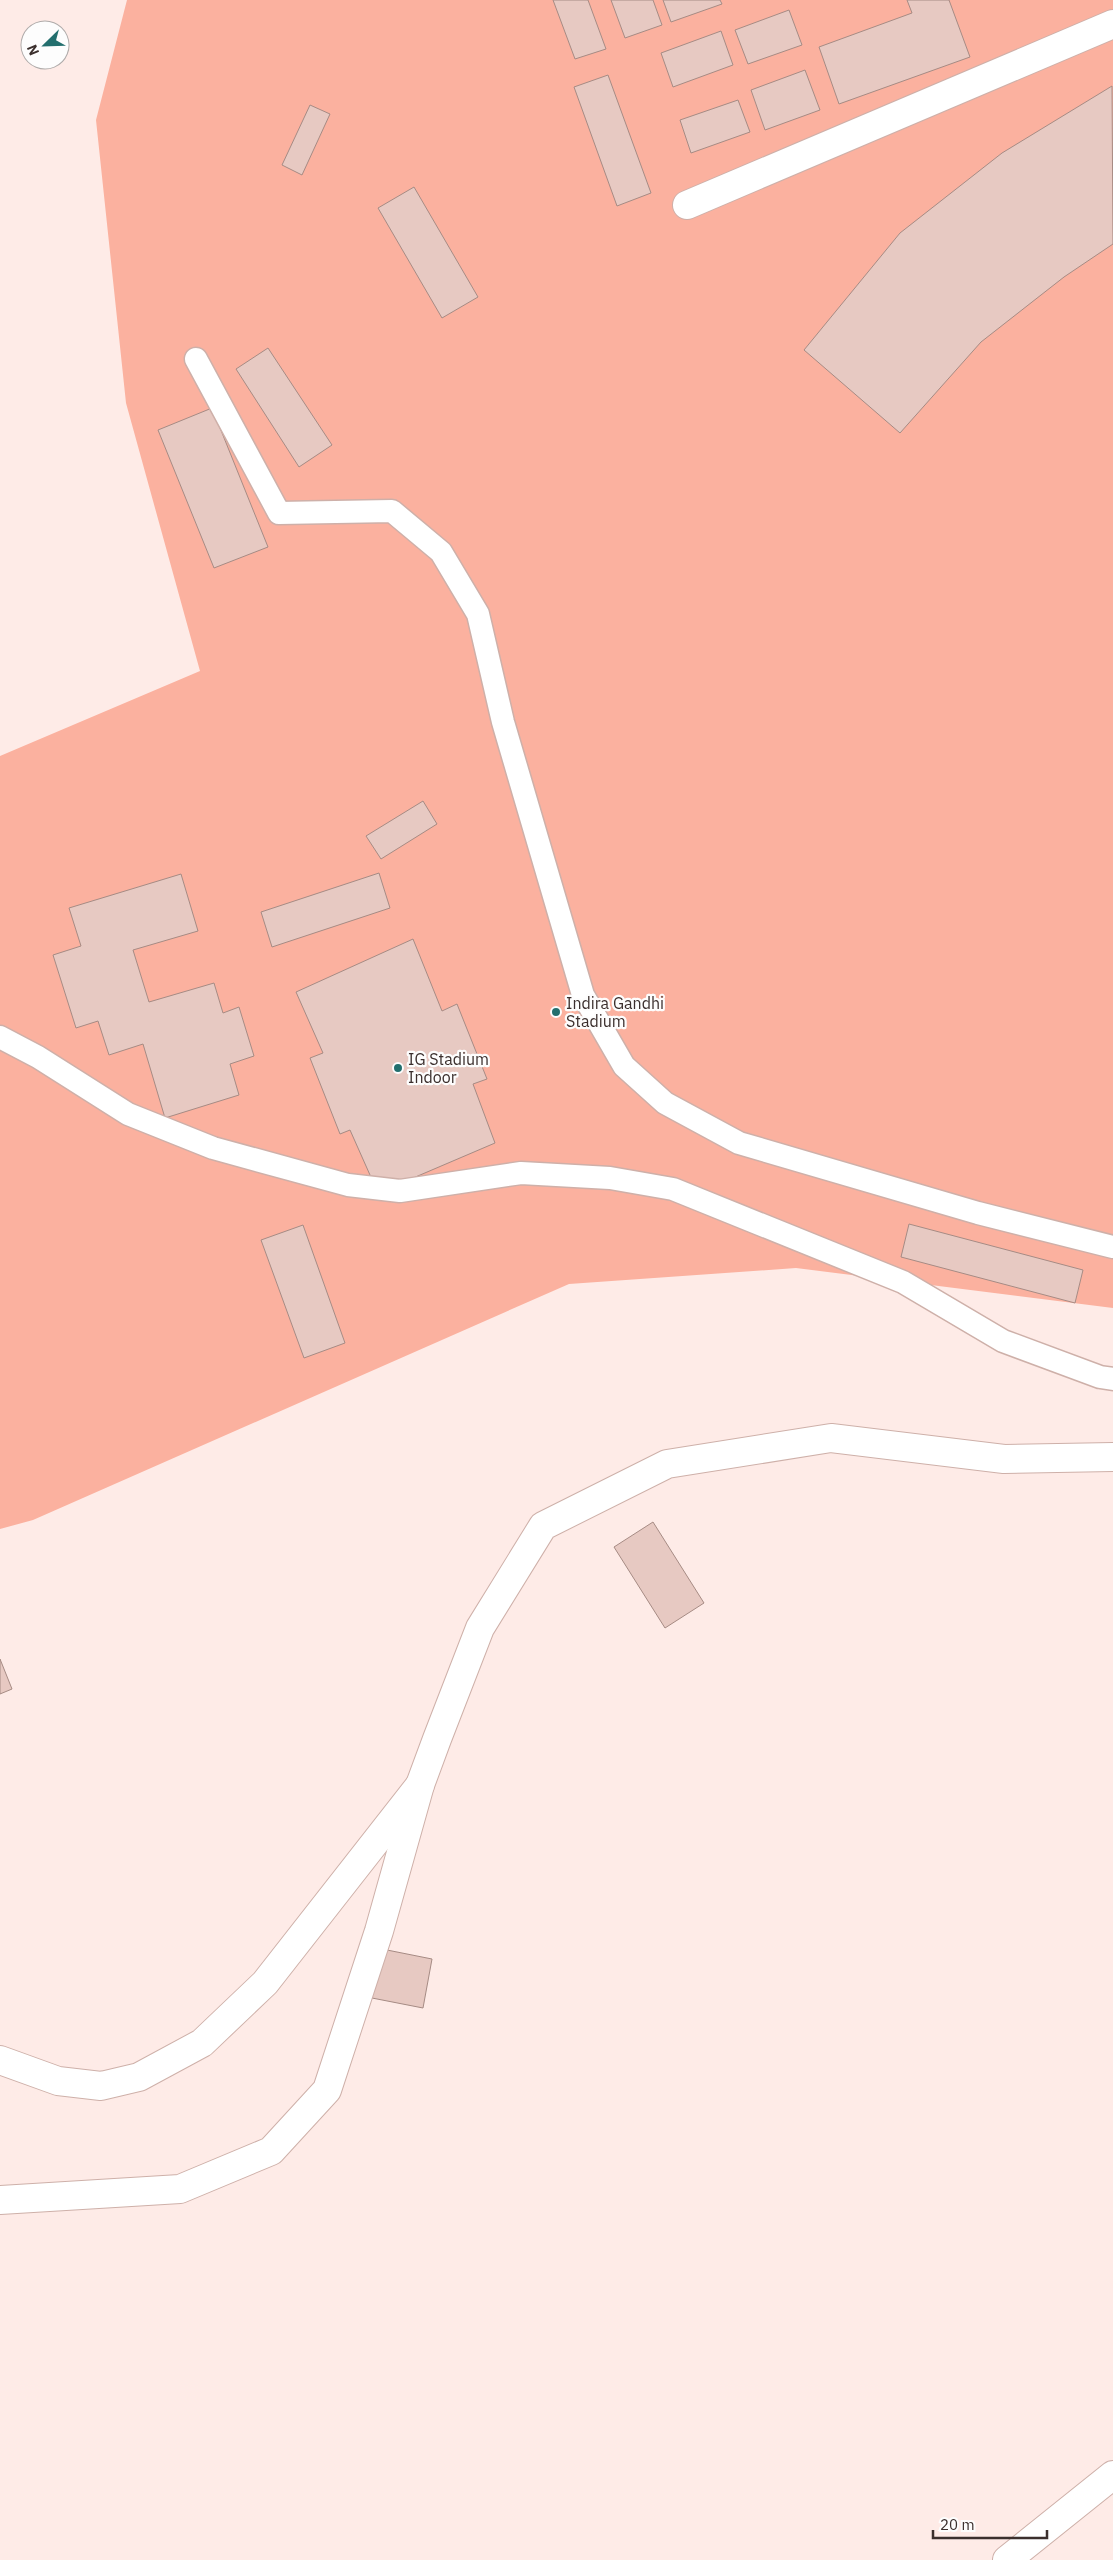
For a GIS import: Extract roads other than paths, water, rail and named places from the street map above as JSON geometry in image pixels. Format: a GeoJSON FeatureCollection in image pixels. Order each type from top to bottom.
{"type":"FeatureCollection","features":[{"type":"Feature","properties":{"kind":"main road"},"geometry":{"type":"LineString","coordinates":[[687,205],[1113,24]]}},
{"type":"Feature","properties":{"kind":"main road"},"geometry":{"type":"LineString","coordinates":[[0,2200],[180,2189],[271,2151],[327,2090],[379,1931],[420,1785],[480,1628],[543,1526],[667,1464],[831,1438],[1004,1460],[1113,1457]]}},
{"type":"Feature","properties":{"kind":"main road"},"geometry":{"type":"LineString","coordinates":[[0,2060],[58,2081],[101,2086],[139,2077],[202,2043],[266,1983],[420,1785]]}},
{"type":"Feature","properties":{"kind":"main road"},"geometry":{"type":"LineString","coordinates":[[1007,2560],[1113,2476]]}},
{"type":"Feature","properties":{"kind":"lane"},"geometry":{"type":"LineString","coordinates":[[196,359],[279,513],[392,512],[441,552],[478,614],[503,722],[583,995],[624,1066],[665,1103],[738,1143],[978,1213],[1113,1247]]}},
{"type":"Feature","properties":{"kind":"lane"},"geometry":{"type":"LineString","coordinates":[[0,1037],[38,1057],[128,1114],[213,1148],[348,1185],[400,1191],[521,1173],[610,1178],[673,1189],[903,1282],[1002,1341],[1100,1377],[1113,1378]]}},
{"type":"Feature","properties":{"kind":"place","name":"Indira Gandhi Stadium"},"geometry":{"type":"Point","coordinates":[556,1012]}},
{"type":"Feature","properties":{"kind":"place","name":"IG Stadium Indoor"},"geometry":{"type":"Point","coordinates":[398,1068]}}]}
